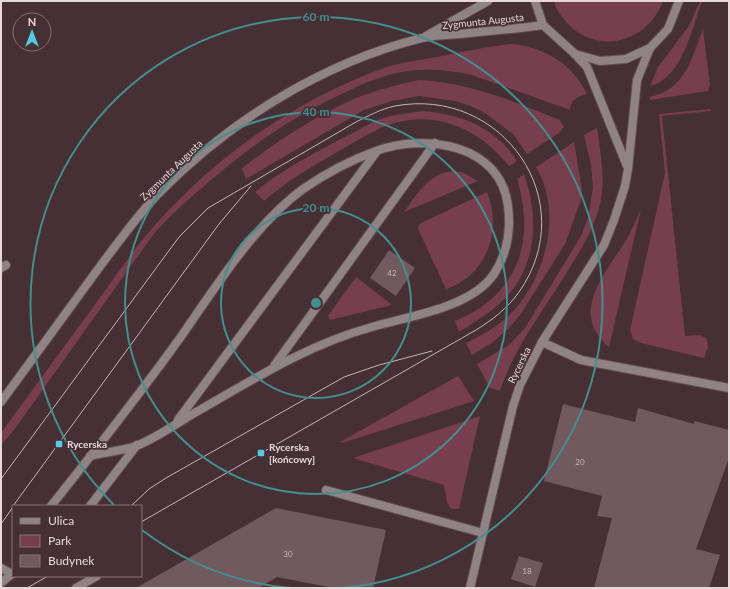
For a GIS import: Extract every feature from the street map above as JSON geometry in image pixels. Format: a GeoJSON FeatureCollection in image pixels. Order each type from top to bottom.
{"type":"FeatureCollection","features":[{"type":"Feature","properties":{"kind":"street","name":"Zygmunta Augusta"},"geometry":{"type":"LineString","coordinates":[[1,402],[130,227],[156,197],[189,165],[232,130],[312,80],[366,56],[424,37],[488,1]]}},
{"type":"Feature","properties":{"kind":"street"},"geometry":{"type":"LineString","coordinates":[[535,1],[543,25],[587,67],[628,169]]}},
{"type":"Feature","properties":{"kind":"street"},"geometry":{"type":"LineString","coordinates":[[575,54],[600,61],[626,59],[650,48],[668,29],[680,3]]}},
{"type":"Feature","properties":{"kind":"street","name":"Zygmunta Augusta"},"geometry":{"type":"LineString","coordinates":[[424,37],[543,25]]}},
{"type":"Feature","properties":{"kind":"street","name":"Rycerska"},"geometry":{"type":"LineString","coordinates":[[470,588],[513,406],[520,385],[542,342],[604,245],[625,186],[637,80],[650,48]]}},
{"type":"Feature","properties":{"kind":"street"},"geometry":{"type":"LineString","coordinates":[[274,367],[435,143]]}},
{"type":"Feature","properties":{"kind":"street"},"geometry":{"type":"LineString","coordinates":[[52,505],[270,218],[303,189],[333,171],[377,150],[398,145],[435,143],[457,147],[476,155],[487,164],[499,179],[504,190],[509,215],[508,238],[500,263],[492,277],[462,300],[329,341],[274,367],[138,445],[90,456]]}},
{"type":"Feature","properties":{"kind":"street"},"geometry":{"type":"LineString","coordinates":[[175,424],[377,150]]}},
{"type":"Feature","properties":{"kind":"street"},"geometry":{"type":"LineString","coordinates":[[542,342],[581,360],[729,388]]}},
{"type":"Feature","properties":{"kind":"street"},"geometry":{"type":"LineString","coordinates":[[91,505],[138,445]]}},
{"type":"Feature","properties":{"kind":"street"},"geometry":{"type":"LineString","coordinates":[[326,490],[483,533]]}},
{"type":"Feature","properties":{"kind":"street"},"geometry":{"type":"LineString","coordinates":[[1,568],[12,573]]}},
{"type":"Feature","properties":{"kind":"street"},"geometry":{"type":"LineString","coordinates":[[1,583],[12,574]]}},
{"type":"Feature","properties":{"kind":"street"},"geometry":{"type":"LineString","coordinates":[[76,588],[95,577]]}},
{"type":"Feature","properties":{"kind":"green space"},"geometry":{"type":"Polygon","coordinates":[[[554,1],[663,1],[656,14],[647,25],[636,34],[624,39],[610,41],[597,40],[584,36],[571,27],[558,12],[554,1]]]}},
{"type":"Feature","properties":{"kind":"green space"},"geometry":{"type":"Polygon","coordinates":[[[700,1],[702,1],[690,38],[678,63],[670,74],[661,81],[650,86],[658,67],[689,26],[700,1]]]}},
{"type":"Feature","properties":{"kind":"green space"},"geometry":{"type":"Polygon","coordinates":[[[703,29],[710,85],[708,91],[650,100],[650,97],[662,93],[672,87],[686,71],[703,29]]]}},
{"type":"Feature","properties":{"kind":"green space"},"geometry":{"type":"Polygon","coordinates":[[[512,44],[535,49],[556,59],[574,74],[587,94],[575,99],[571,104],[570,110],[472,75],[437,70],[420,70],[388,75],[368,82],[329,100],[293,120],[243,154],[188,200],[160,227],[14,430],[1,445],[1,433],[139,244],[190,188],[219,163],[281,118],[314,99],[349,82],[397,64],[512,44]]]}},
{"type":"Feature","properties":{"kind":"green space"},"geometry":{"type":"Polygon","coordinates":[[[418,80],[454,84],[488,93],[560,120],[564,127],[559,133],[527,154],[513,134],[485,113],[471,106],[455,101],[419,96],[392,101],[364,110],[246,179],[242,168],[269,148],[311,121],[356,98],[379,90],[418,80]]]}},
{"type":"Feature","properties":{"kind":"green space"},"geometry":{"type":"Polygon","coordinates":[[[711,109],[711,111],[662,116],[685,336],[700,335],[707,339],[708,348],[704,358],[641,343],[633,339],[630,330],[665,173],[659,114],[711,109]]]}},
{"type":"Feature","properties":{"kind":"green space"},"geometry":{"type":"Polygon","coordinates":[[[422,111],[450,115],[476,124],[499,139],[517,161],[509,166],[497,152],[483,141],[468,131],[453,124],[436,120],[419,119],[401,121],[383,127],[337,152],[281,187],[264,201],[255,192],[298,163],[375,121],[390,116],[422,111]]]}},
{"type":"Feature","properties":{"kind":"green space"},"geometry":{"type":"Polygon","coordinates":[[[597,128],[601,160],[602,192],[598,214],[594,224],[579,253],[521,345],[500,391],[490,388],[477,364],[509,345],[525,328],[581,236],[588,218],[593,188],[591,164],[584,135],[597,128]]]}},
{"type":"Feature","properties":{"kind":"green space"},"geometry":{"type":"Polygon","coordinates":[[[574,142],[582,189],[581,200],[565,244],[520,315],[508,329],[493,342],[472,355],[466,343],[488,331],[508,316],[530,289],[544,255],[548,237],[549,219],[548,201],[544,183],[536,167],[574,142]]]}},
{"type":"Feature","properties":{"kind":"green space"},"geometry":{"type":"Polygon","coordinates":[[[453,171],[462,172],[478,181],[404,212],[419,191],[430,180],[444,173],[453,171]]]}},
{"type":"Feature","properties":{"kind":"green space"},"geometry":{"type":"Polygon","coordinates":[[[524,174],[529,191],[533,226],[532,244],[528,260],[512,291],[485,315],[459,332],[455,321],[477,310],[494,297],[507,281],[517,264],[522,245],[524,224],[522,202],[517,179],[524,174]]]}},
{"type":"Feature","properties":{"kind":"green space"},"geometry":{"type":"Polygon","coordinates":[[[487,192],[493,222],[492,236],[488,250],[481,263],[472,274],[460,283],[446,289],[418,229],[419,224],[487,192]]]}},
{"type":"Feature","properties":{"kind":"green space"},"geometry":{"type":"Polygon","coordinates":[[[641,209],[609,347],[597,334],[592,321],[591,307],[601,279],[628,236],[641,209]]]}},
{"type":"Feature","properties":{"kind":"green space"},"geometry":{"type":"Polygon","coordinates":[[[356,277],[392,305],[330,320],[328,316],[356,277]]]}},
{"type":"Feature","properties":{"kind":"green space"},"geometry":{"type":"Polygon","coordinates":[[[458,376],[474,401],[342,443],[340,442],[458,376]]]}},
{"type":"Feature","properties":{"kind":"green space"},"geometry":{"type":"Polygon","coordinates":[[[480,416],[459,509],[451,509],[447,502],[444,485],[353,458],[480,416]]]}},
{"type":"Feature","properties":{"kind":"building"},"geometry":{"type":"Polygon","coordinates":[[[389,250],[415,268],[396,296],[370,278],[389,250]]]}},
{"type":"Feature","properties":{"kind":"building"},"geometry":{"type":"Polygon","coordinates":[[[563,404],[635,422],[638,408],[694,424],[694,421],[729,430],[729,458],[696,549],[720,555],[709,588],[594,588],[612,518],[597,516],[602,496],[544,481],[563,404]]]}},
{"type":"Feature","properties":{"kind":"building"},"geometry":{"type":"Polygon","coordinates":[[[276,508],[386,530],[373,588],[334,588],[277,577],[259,588],[136,588],[276,508]]]}},
{"type":"Feature","properties":{"kind":"building"},"geometry":{"type":"Polygon","coordinates":[[[519,556],[543,563],[535,587],[511,579],[519,556]]]}},
{"type":"Feature","properties":{"kind":"tram line"},"geometry":{"type":"LineString","coordinates":[[1,479],[179,237],[208,208],[356,122],[390,107],[434,105],[469,114],[498,132],[521,157],[536,188],[542,222],[536,257],[519,292],[510,303],[494,318],[476,330],[142,521]]}},
{"type":"Feature","properties":{"kind":"tram line"},"geometry":{"type":"LineString","coordinates":[[14,505],[219,224],[251,186]]}},
{"type":"Feature","properties":{"kind":"tram line"},"geometry":{"type":"LineString","coordinates":[[132,505],[149,489],[166,478],[344,377],[379,365],[432,351]]}},
{"type":"Feature","properties":{"kind":"tram line"},"geometry":{"type":"LineString","coordinates":[[1,524],[12,508]]}},
{"type":"Feature","properties":{"kind":"tram line"},"geometry":{"type":"LineString","coordinates":[[27,588],[46,577]]}},
{"type":"Feature","properties":{"kind":"place","name":"Rycerska"},"geometry":{"type":"Point","coordinates":[59,444]}},
{"type":"Feature","properties":{"kind":"place","name":"Rycerska [końcowy]"},"geometry":{"type":"Point","coordinates":[261,453]}}]}
